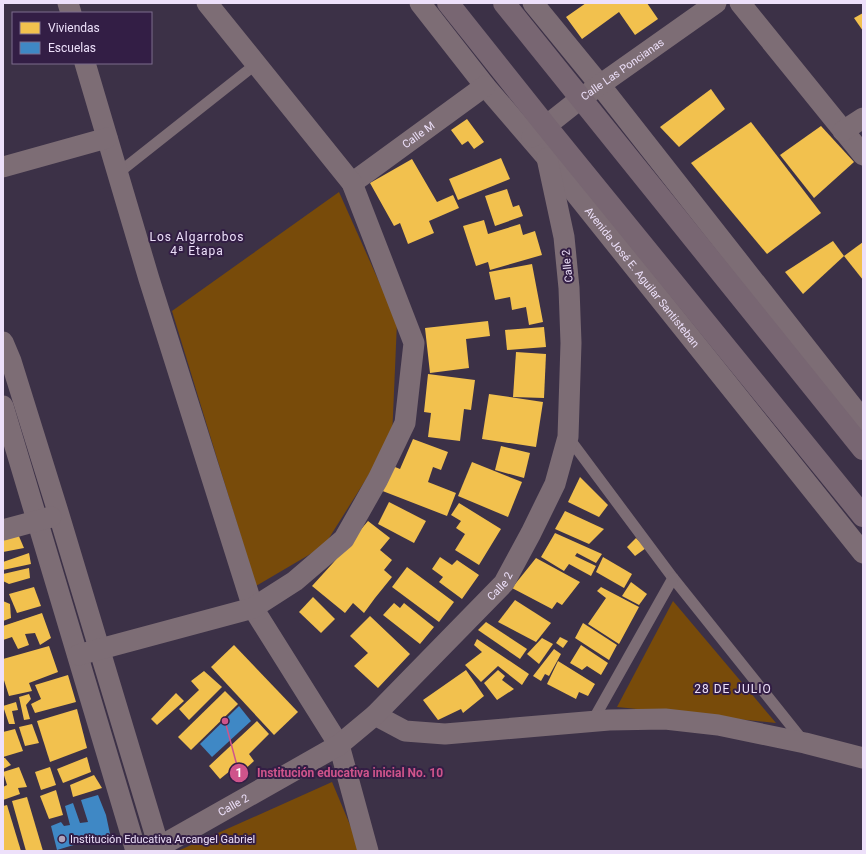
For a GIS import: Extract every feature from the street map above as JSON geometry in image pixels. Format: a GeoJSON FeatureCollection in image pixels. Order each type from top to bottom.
{"type":"FeatureCollection","features":[{"type":"Feature","properties":{"kind":"main road","name":"Avenida José E. Aguilar Santisteban"},"geometry":{"type":"LineString","coordinates":[[448,3],[538,132],[863,516]]}},
{"type":"Feature","properties":{"kind":"main road"},"geometry":{"type":"LineString","coordinates":[[504,3],[863,449]]}},
{"type":"Feature","properties":{"kind":"street"},"geometry":{"type":"LineString","coordinates":[[78,655],[253,608],[295,581],[344,539],[378,479],[404,423],[414,343],[352,183],[207,3]]}},
{"type":"Feature","properties":{"kind":"street","name":"Avenida José E. Aguilar Santisteban"},"geometry":{"type":"LineString","coordinates":[[420,3],[485,86],[538,132],[547,158],[863,553]]}},
{"type":"Feature","properties":{"kind":"street"},"geometry":{"type":"LineString","coordinates":[[533,3],[859,409]]}},
{"type":"Feature","properties":{"kind":"street","name":"Calle Las Poncianas"},"geometry":{"type":"LineString","coordinates":[[538,132],[580,99],[716,3]]}},
{"type":"Feature","properties":{"kind":"street"},"geometry":{"type":"LineString","coordinates":[[740,3],[863,156]]}},
{"type":"Feature","properties":{"kind":"street"},"geometry":{"type":"LineString","coordinates":[[85,64],[151,286],[253,608],[339,745],[368,851]]}},
{"type":"Feature","properties":{"kind":"street","name":"Calle M"},"geometry":{"type":"LineString","coordinates":[[352,183],[485,86]]}},
{"type":"Feature","properties":{"kind":"street"},"geometry":{"type":"LineString","coordinates":[[843,131],[863,118]]}},
{"type":"Feature","properties":{"kind":"street"},"geometry":{"type":"LineString","coordinates":[[3,167],[107,138]]}},
{"type":"Feature","properties":{"kind":"street","name":"Calle 2"},"geometry":{"type":"LineString","coordinates":[[156,850],[339,745],[375,715],[504,582],[531,533],[555,484],[568,437],[572,343],[569,288],[564,237],[547,158]]}},
{"type":"Feature","properties":{"kind":"street"},"geometry":{"type":"LineString","coordinates":[[3,342],[7,362],[59,515],[156,850]]}},
{"type":"Feature","properties":{"kind":"street"},"geometry":{"type":"LineString","coordinates":[[3,406],[136,851]]}},
{"type":"Feature","properties":{"kind":"street"},"geometry":{"type":"LineString","coordinates":[[3,530],[59,515]]}},
{"type":"Feature","properties":{"kind":"street"},"geometry":{"type":"LineString","coordinates":[[375,715],[405,731],[445,734],[609,720],[664,719],[718,725],[805,743],[863,758]]}},
{"type":"Feature","properties":{"kind":"lane"},"geometry":{"type":"LineString","coordinates":[[118,174],[256,64]]}},
{"type":"Feature","properties":{"kind":"lane"},"geometry":{"type":"LineString","coordinates":[[568,437],[673,578],[805,743]]}},
{"type":"Feature","properties":{"kind":"lane"},"geometry":{"type":"LineString","coordinates":[[592,722],[673,578]]}},
{"type":"Feature","properties":{"kind":"shaded area"},"geometry":{"type":"Polygon","coordinates":[[[339,192],[397,322],[392,438],[324,546],[256,586],[172,311],[339,192]]]}},
{"type":"Feature","properties":{"kind":"shaded area"},"geometry":{"type":"Polygon","coordinates":[[[673,601],[776,723],[617,707],[673,601]]]}},
{"type":"Feature","properties":{"kind":"shaded area"},"geometry":{"type":"Polygon","coordinates":[[[332,782],[361,851],[180,850],[332,782]]]}},
{"type":"Feature","properties":{"kind":"building: Viviendas"},"geometry":{"type":"Polygon","coordinates":[[[586,3],[647,3],[658,19],[635,35],[619,12],[582,39],[566,17],[586,3]]]}},
{"type":"Feature","properties":{"kind":"building: Viviendas"},"geometry":{"type":"Polygon","coordinates":[[[863,13],[863,31],[854,18],[863,13]]]}},
{"type":"Feature","properties":{"kind":"building: Viviendas"},"geometry":{"type":"Polygon","coordinates":[[[711,89],[725,109],[679,147],[660,127],[711,89]]]}},
{"type":"Feature","properties":{"kind":"building: Viviendas"},"geometry":{"type":"Polygon","coordinates":[[[467,119],[484,142],[474,149],[468,141],[462,145],[451,130],[467,119]]]}},
{"type":"Feature","properties":{"kind":"building: Viviendas"},"geometry":{"type":"Polygon","coordinates":[[[751,122],[821,213],[767,254],[691,163],[751,122]]]}},
{"type":"Feature","properties":{"kind":"building: Viviendas"},"geometry":{"type":"Polygon","coordinates":[[[821,126],[854,162],[814,198],[780,155],[821,126]]]}},
{"type":"Feature","properties":{"kind":"building: Viviendas"},"geometry":{"type":"Polygon","coordinates":[[[501,158],[510,179],[458,200],[449,179],[501,158]]]}},
{"type":"Feature","properties":{"kind":"building: Viviendas"},"geometry":{"type":"Polygon","coordinates":[[[412,159],[437,202],[453,195],[459,208],[429,221],[434,233],[408,244],[400,223],[394,226],[370,183],[412,159]]]}},
{"type":"Feature","properties":{"kind":"building: Viviendas"},"geometry":{"type":"Polygon","coordinates":[[[507,189],[513,207],[519,205],[523,216],[495,226],[485,196],[507,189]]]}},
{"type":"Feature","properties":{"kind":"building: Viviendas"},"geometry":{"type":"Polygon","coordinates":[[[484,220],[488,234],[520,224],[523,235],[535,231],[542,255],[490,270],[488,262],[476,266],[463,226],[484,220]]]}},
{"type":"Feature","properties":{"kind":"building: Viviendas"},"geometry":{"type":"Polygon","coordinates":[[[833,241],[844,256],[803,294],[785,272],[833,241]]]}},
{"type":"Feature","properties":{"kind":"building: Viviendas"},"geometry":{"type":"Polygon","coordinates":[[[863,242],[863,280],[844,256],[863,242]]]}},
{"type":"Feature","properties":{"kind":"building: Viviendas"},"geometry":{"type":"Polygon","coordinates":[[[532,264],[543,322],[529,325],[526,307],[512,310],[510,297],[495,300],[489,272],[532,264]]]}},
{"type":"Feature","properties":{"kind":"building: Viviendas"},"geometry":{"type":"Polygon","coordinates":[[[488,321],[490,336],[466,339],[469,368],[430,373],[425,328],[488,321]]]}},
{"type":"Feature","properties":{"kind":"building: Viviendas"},"geometry":{"type":"Polygon","coordinates":[[[544,327],[546,347],[507,350],[505,330],[544,327]]]}},
{"type":"Feature","properties":{"kind":"building: Viviendas"},"geometry":{"type":"Polygon","coordinates":[[[516,352],[546,354],[544,398],[513,397],[516,352]]]}},
{"type":"Feature","properties":{"kind":"building: Viviendas"},"geometry":{"type":"Polygon","coordinates":[[[428,374],[475,380],[471,410],[464,409],[460,441],[428,437],[431,413],[424,412],[428,374]]]}},
{"type":"Feature","properties":{"kind":"building: Viviendas"},"geometry":{"type":"Polygon","coordinates":[[[489,394],[543,402],[536,447],[482,439],[489,394]]]}},
{"type":"Feature","properties":{"kind":"building: Viviendas"},"geometry":{"type":"Polygon","coordinates":[[[413,439],[448,452],[441,470],[433,467],[428,482],[456,493],[447,516],[380,490],[390,465],[400,469],[413,439]]]}},
{"type":"Feature","properties":{"kind":"building: Viviendas"},"geometry":{"type":"Polygon","coordinates":[[[501,446],[530,453],[524,478],[495,470],[501,446]]]}},
{"type":"Feature","properties":{"kind":"building: Viviendas"},"geometry":{"type":"Polygon","coordinates":[[[472,462],[522,482],[508,517],[458,496],[472,462]]]}},
{"type":"Feature","properties":{"kind":"building: Viviendas"},"geometry":{"type":"Polygon","coordinates":[[[580,477],[608,505],[599,517],[568,502],[580,477]]]}},
{"type":"Feature","properties":{"kind":"building: Viviendas"},"geometry":{"type":"Polygon","coordinates":[[[389,502],[426,521],[414,543],[378,524],[389,502]]]}},
{"type":"Feature","properties":{"kind":"building: Viviendas"},"geometry":{"type":"Polygon","coordinates":[[[459,503],[501,529],[479,565],[455,550],[465,534],[456,528],[461,521],[451,515],[459,503]]]}},
{"type":"Feature","properties":{"kind":"building: Viviendas"},"geometry":{"type":"Polygon","coordinates":[[[565,511],[604,529],[589,544],[555,529],[565,511]]]}},
{"type":"Feature","properties":{"kind":"building: Viviendas"},"geometry":{"type":"Polygon","coordinates":[[[368,521],[390,538],[380,550],[392,560],[384,570],[392,577],[364,613],[353,603],[345,613],[312,586],[368,521]]]}},
{"type":"Feature","properties":{"kind":"building: Viviendas"},"geometry":{"type":"Polygon","coordinates":[[[555,533],[602,554],[596,563],[577,553],[575,556],[596,566],[591,576],[569,564],[564,571],[541,557],[555,533]]]}},
{"type":"Feature","properties":{"kind":"building: Viviendas"},"geometry":{"type":"Polygon","coordinates":[[[18,534],[24,548],[3,552],[3,538],[18,534]]]}},
{"type":"Feature","properties":{"kind":"building: Viviendas"},"geometry":{"type":"Polygon","coordinates":[[[636,538],[646,548],[635,556],[627,547],[636,538]]]}},
{"type":"Feature","properties":{"kind":"building: Viviendas"},"geometry":{"type":"Polygon","coordinates":[[[29,553],[31,564],[3,570],[3,562],[29,553]]]}},
{"type":"Feature","properties":{"kind":"building: Viviendas"},"geometry":{"type":"Polygon","coordinates":[[[440,557],[452,565],[457,560],[479,575],[462,599],[439,582],[443,577],[432,569],[440,557]]]}},
{"type":"Feature","properties":{"kind":"building: Viviendas"},"geometry":{"type":"Polygon","coordinates":[[[603,557],[632,574],[624,588],[596,572],[603,557]]]}},
{"type":"Feature","properties":{"kind":"building: Viviendas"},"geometry":{"type":"Polygon","coordinates":[[[536,558],[580,582],[562,605],[557,602],[552,609],[512,588],[536,558]]]}},
{"type":"Feature","properties":{"kind":"building: Viviendas"},"geometry":{"type":"Polygon","coordinates":[[[407,567],[454,602],[439,622],[392,587],[407,567]]]}},
{"type":"Feature","properties":{"kind":"building: Viviendas"},"geometry":{"type":"Polygon","coordinates":[[[29,568],[30,578],[9,584],[3,581],[3,574],[29,568]]]}},
{"type":"Feature","properties":{"kind":"building: Viviendas"},"geometry":{"type":"Polygon","coordinates":[[[631,582],[647,594],[639,605],[622,596],[631,582]]]}},
{"type":"Feature","properties":{"kind":"building: Viviendas"},"geometry":{"type":"Polygon","coordinates":[[[34,587],[41,606],[17,613],[9,594],[34,587]]]}},
{"type":"Feature","properties":{"kind":"building: Viviendas"},"geometry":{"type":"Polygon","coordinates":[[[601,587],[639,607],[619,644],[588,624],[606,598],[597,591],[601,587]]]}},
{"type":"Feature","properties":{"kind":"building: Viviendas"},"geometry":{"type":"Polygon","coordinates":[[[313,597],[335,619],[321,633],[299,612],[313,597]]]}},
{"type":"Feature","properties":{"kind":"building: Viviendas"},"geometry":{"type":"Polygon","coordinates":[[[515,600],[551,623],[536,642],[498,622],[515,600]]]}},
{"type":"Feature","properties":{"kind":"building: Viviendas"},"geometry":{"type":"Polygon","coordinates":[[[3,601],[10,604],[11,618],[3,621],[3,601]]]}},
{"type":"Feature","properties":{"kind":"building: Viviendas"},"geometry":{"type":"Polygon","coordinates":[[[394,603],[400,608],[404,603],[434,627],[420,644],[383,615],[394,603]]]}},
{"type":"Feature","properties":{"kind":"building: Viviendas"},"geometry":{"type":"Polygon","coordinates":[[[42,613],[51,638],[40,645],[35,633],[25,634],[29,645],[18,649],[12,637],[3,640],[3,626],[42,613]]]}},
{"type":"Feature","properties":{"kind":"building: Viviendas"},"geometry":{"type":"Polygon","coordinates":[[[370,616],[410,654],[378,688],[354,666],[368,653],[350,636],[370,616]]]}},
{"type":"Feature","properties":{"kind":"building: Viviendas"},"geometry":{"type":"Polygon","coordinates":[[[486,622],[527,649],[520,659],[478,630],[486,622]]]}},
{"type":"Feature","properties":{"kind":"building: Viviendas"},"geometry":{"type":"Polygon","coordinates":[[[583,623],[617,645],[609,660],[575,638],[583,623]]]}},
{"type":"Feature","properties":{"kind":"building: Viviendas"},"geometry":{"type":"Polygon","coordinates":[[[560,637],[568,641],[563,648],[556,643],[560,637]]]}},
{"type":"Feature","properties":{"kind":"building: Viviendas"},"geometry":{"type":"Polygon","coordinates":[[[542,638],[553,644],[539,664],[527,654],[542,638]]]}},
{"type":"Feature","properties":{"kind":"building: Viviendas"},"geometry":{"type":"Polygon","coordinates":[[[477,639],[529,674],[522,685],[498,666],[481,682],[465,665],[482,652],[474,645],[477,639]]]}},
{"type":"Feature","properties":{"kind":"building: Viviendas"},"geometry":{"type":"Polygon","coordinates":[[[234,645],[298,712],[274,735],[211,667],[234,645]]]}},
{"type":"Feature","properties":{"kind":"building: Viviendas"},"geometry":{"type":"Polygon","coordinates":[[[581,645],[608,663],[601,675],[587,666],[582,670],[570,663],[581,645]]]}},
{"type":"Feature","properties":{"kind":"building: Viviendas"},"geometry":{"type":"Polygon","coordinates":[[[49,646],[58,672],[29,683],[32,691],[9,696],[3,677],[3,659],[49,646]]]}},
{"type":"Feature","properties":{"kind":"building: Viviendas"},"geometry":{"type":"Polygon","coordinates":[[[554,649],[561,654],[549,676],[545,674],[541,681],[533,676],[554,649]]]}},
{"type":"Feature","properties":{"kind":"building: Viviendas"},"geometry":{"type":"Polygon","coordinates":[[[558,661],[595,684],[588,696],[579,692],[576,699],[547,684],[558,661]]]}},
{"type":"Feature","properties":{"kind":"building: Viviendas"},"geometry":{"type":"Polygon","coordinates":[[[466,670],[484,696],[463,713],[461,709],[438,720],[423,700],[466,670]]]}},
{"type":"Feature","properties":{"kind":"building: Viviendas"},"geometry":{"type":"Polygon","coordinates":[[[498,670],[505,676],[502,680],[514,689],[497,700],[484,683],[498,670]]]}},
{"type":"Feature","properties":{"kind":"building: Viviendas"},"geometry":{"type":"Polygon","coordinates":[[[204,671],[222,687],[189,720],[179,709],[199,690],[191,681],[204,671]]]}},
{"type":"Feature","properties":{"kind":"building: Viviendas"},"geometry":{"type":"Polygon","coordinates":[[[68,675],[76,702],[35,713],[31,704],[41,699],[35,685],[68,675]]]}},
{"type":"Feature","properties":{"kind":"building: Viviendas"},"geometry":{"type":"Polygon","coordinates":[[[225,691],[238,704],[191,750],[178,737],[225,691]]]}},
{"type":"Feature","properties":{"kind":"building: Viviendas"},"geometry":{"type":"Polygon","coordinates":[[[176,693],[184,701],[157,725],[151,719],[176,693]]]}},
{"type":"Feature","properties":{"kind":"building: Viviendas"},"geometry":{"type":"Polygon","coordinates":[[[29,694],[31,699],[26,705],[30,719],[24,720],[19,697],[29,694]]]}},
{"type":"Feature","properties":{"kind":"building: Viviendas"},"geometry":{"type":"Polygon","coordinates":[[[16,702],[18,710],[12,711],[15,724],[9,724],[3,706],[16,702]]]}},
{"type":"Feature","properties":{"kind":"building: Viviendas"},"geometry":{"type":"Polygon","coordinates":[[[77,709],[87,748],[50,762],[37,721],[77,709]]]}},
{"type":"Feature","properties":{"kind":"building: Viviendas"},"geometry":{"type":"Polygon","coordinates":[[[257,721],[269,734],[249,754],[254,761],[242,772],[236,766],[220,779],[209,766],[257,721]]]}},
{"type":"Feature","properties":{"kind":"building: Viviendas"},"geometry":{"type":"Polygon","coordinates":[[[32,724],[39,743],[25,746],[19,727],[32,724]]]}},
{"type":"Feature","properties":{"kind":"building: Viviendas"},"geometry":{"type":"Polygon","coordinates":[[[15,729],[23,751],[3,757],[3,732],[15,729]]]}},
{"type":"Feature","properties":{"kind":"building: Viviendas"},"geometry":{"type":"Polygon","coordinates":[[[87,757],[91,772],[63,783],[57,769],[87,757]]]}},
{"type":"Feature","properties":{"kind":"building: Viviendas"},"geometry":{"type":"Polygon","coordinates":[[[3,758],[5,758],[11,765],[3,769],[3,758]]]}},
{"type":"Feature","properties":{"kind":"building: Viviendas"},"geometry":{"type":"Polygon","coordinates":[[[19,767],[27,787],[18,788],[20,794],[3,800],[3,787],[7,785],[3,772],[19,767]]]}},
{"type":"Feature","properties":{"kind":"building: Viviendas"},"geometry":{"type":"Polygon","coordinates":[[[50,767],[56,785],[41,790],[35,772],[50,767]]]}},
{"type":"Feature","properties":{"kind":"building: Viviendas"},"geometry":{"type":"Polygon","coordinates":[[[94,775],[102,788],[73,797],[70,785],[94,775]]]}},
{"type":"Feature","properties":{"kind":"building: Viviendas"},"geometry":{"type":"Polygon","coordinates":[[[56,790],[63,815],[49,819],[40,796],[56,790]]]}},
{"type":"Feature","properties":{"kind":"building: Viviendas"},"geometry":{"type":"Polygon","coordinates":[[[27,797],[43,851],[26,851],[12,801],[27,797]]]}},
{"type":"Feature","properties":{"kind":"building: Viviendas"},"geometry":{"type":"Polygon","coordinates":[[[7,805],[21,851],[3,851],[3,806],[7,805]]]}},
{"type":"Feature","properties":{"kind":"building: Escuelas"},"geometry":{"type":"Polygon","coordinates":[[[239,706],[251,721],[212,757],[200,744],[239,706]]]}},
{"type":"Feature","properties":{"kind":"building: Escuelas"},"geometry":{"type":"Polygon","coordinates":[[[98,795],[106,815],[110,834],[57,850],[51,826],[61,822],[64,826],[70,825],[65,806],[73,803],[80,823],[88,822],[81,800],[98,795]]]}},
{"type":"Feature","properties":{"kind":"place","name":"Institución educativa inicial No. 10"},"geometry":{"type":"Point","coordinates":[225,721]}},
{"type":"Feature","properties":{"kind":"place","name":"Institución Educativa Arcangel Gabriel"},"geometry":{"type":"Point","coordinates":[62,839]}},
{"type":"Feature","properties":{"kind":"district","name":"Los Algarrobos 4ª Etapa"},"geometry":{"type":"Point","coordinates":[197,244]}},
{"type":"Feature","properties":{"kind":"district","name":"28 DE JULIO"},"geometry":{"type":"Point","coordinates":[733,689]}}]}
